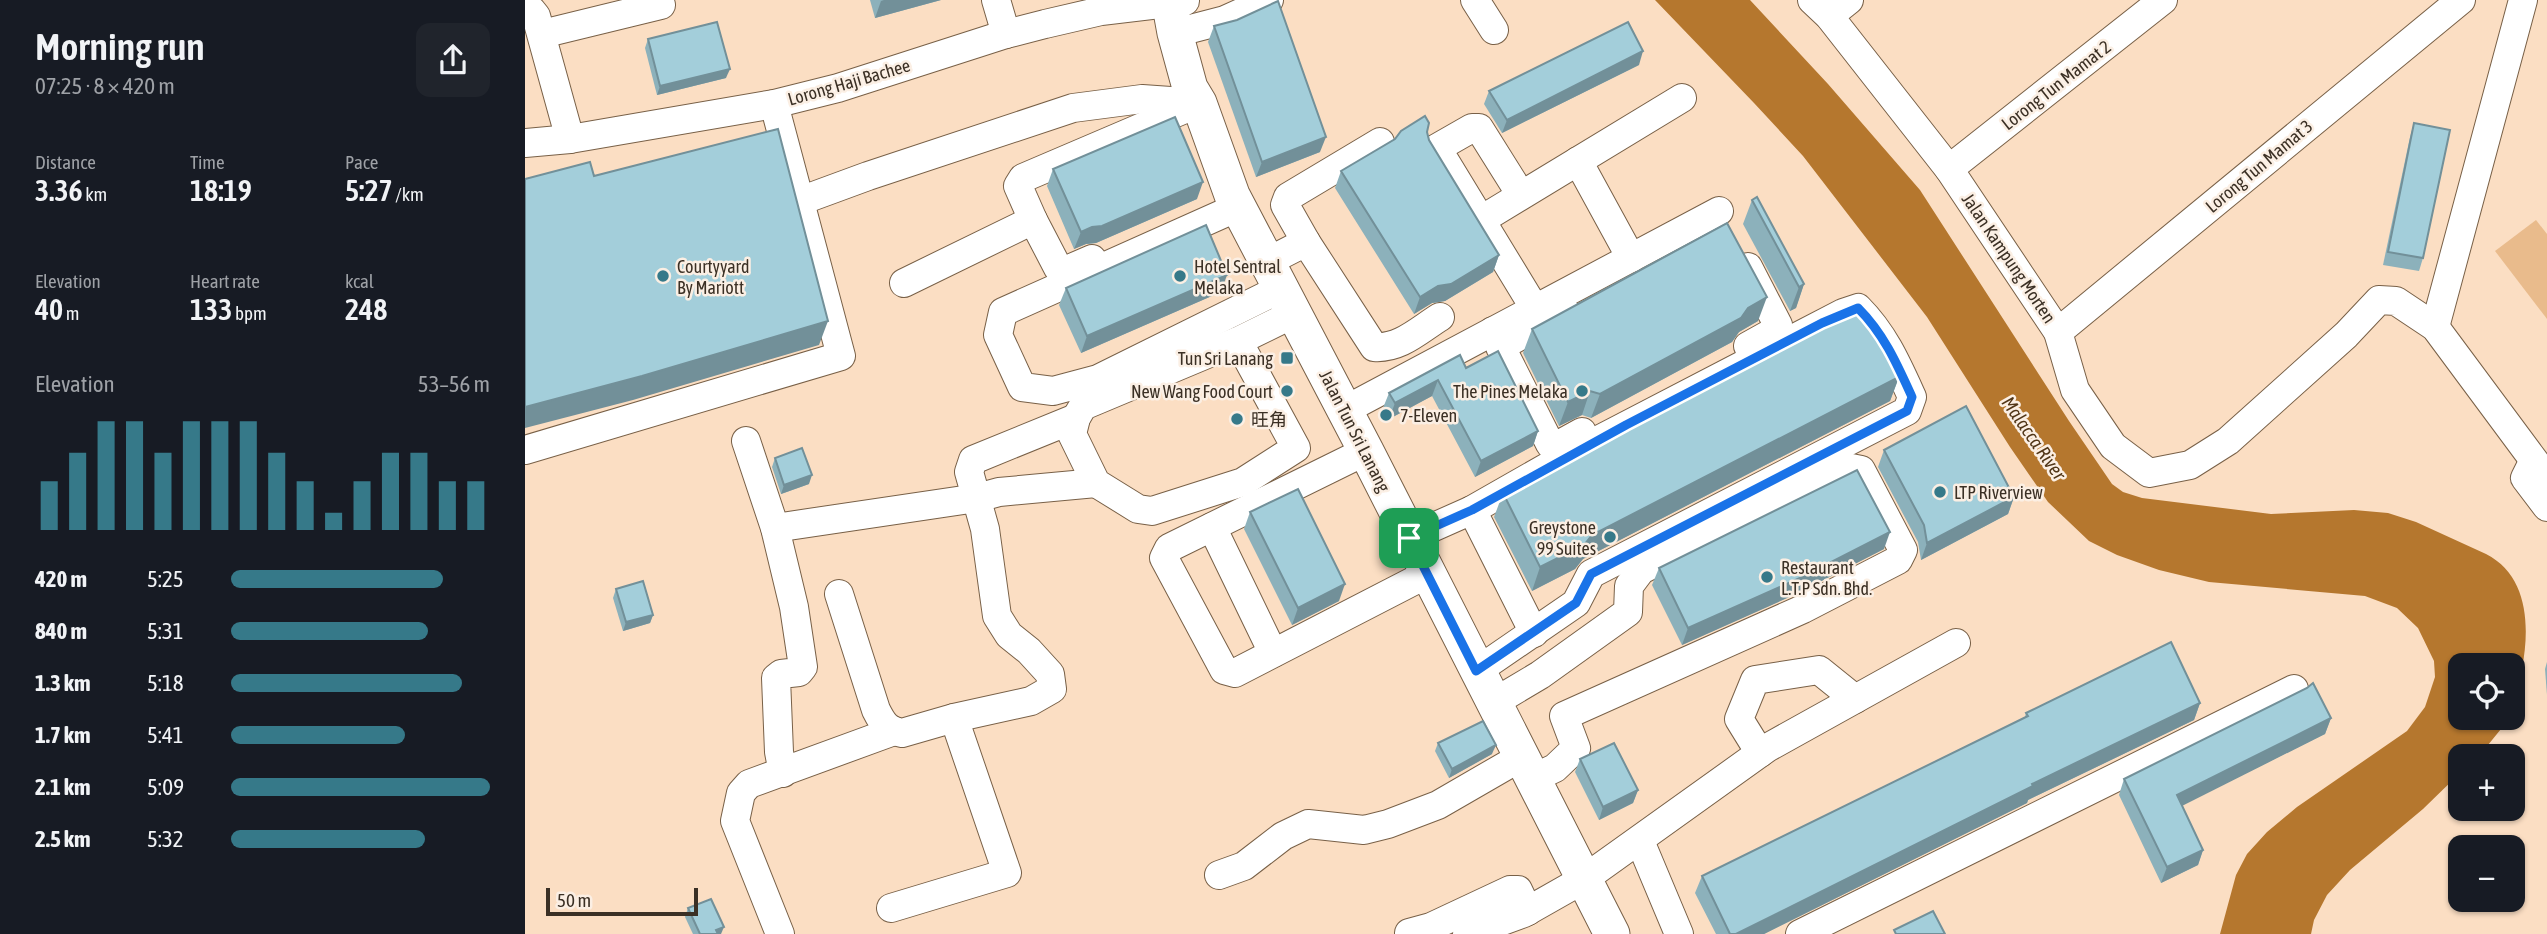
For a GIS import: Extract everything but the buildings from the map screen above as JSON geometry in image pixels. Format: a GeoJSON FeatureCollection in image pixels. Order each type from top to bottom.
{"type":"FeatureCollection","features":[{"type":"Feature","properties":{"kind":"main road","name":"Jalan Tun Sri Lanang"},"geometry":{"type":"LineString","coordinates":[[1179,11],[1190,89],[1199,103],[1235,201],[1345,410],[1612,934]]}},
{"type":"Feature","properties":{"kind":"street"},"geometry":{"type":"LineString","coordinates":[[996,0],[1006,34]]}},
{"type":"Feature","properties":{"kind":"street","name":"Lorong Haji Bachee"},"geometry":{"type":"LineString","coordinates":[[525,143],[570,139],[774,104],[838,88],[1006,34],[1101,11],[1179,11],[1225,20],[1269,0]]}},
{"type":"Feature","properties":{"kind":"street"},"geometry":{"type":"LineString","coordinates":[[1475,0],[1494,30]]}},
{"type":"Feature","properties":{"kind":"street","name":"Lorong Tun Mamat 2"},"geometry":{"type":"LineString","coordinates":[[1949,169],[2163,0]]}},
{"type":"Feature","properties":{"kind":"street","name":"Lorong Tun Mamat 3"},"geometry":{"type":"LineString","coordinates":[[2058,332],[2461,0]]}},
{"type":"Feature","properties":{"kind":"street"},"geometry":{"type":"LineString","coordinates":[[2435,327],[2523,0]]}},
{"type":"Feature","properties":{"kind":"street"},"geometry":{"type":"LineString","coordinates":[[541,34],[661,5]]}},
{"type":"Feature","properties":{"kind":"street","name":"Jalan Kampung Morten"},"geometry":{"type":"LineString","coordinates":[[1830,5],[1949,169],[2058,332],[2075,390],[2113,446],[2148,473],[2190,465],[2228,441],[2346,335],[2379,300],[2396,301],[2435,327],[2540,468]]}},
{"type":"Feature","properties":{"kind":"street"},"geometry":{"type":"LineString","coordinates":[[525,9],[536,16],[570,139]]}},
{"type":"Feature","properties":{"kind":"street"},"geometry":{"type":"LineString","coordinates":[[1481,220],[1682,98]]}},
{"type":"Feature","properties":{"kind":"street"},"geometry":{"type":"LineString","coordinates":[[800,201],[1073,108],[1142,99],[1199,103]]}},
{"type":"Feature","properties":{"kind":"street"},"geometry":{"type":"LineString","coordinates":[[1199,103],[1023,178],[1018,186],[1058,268],[1069,269],[1235,201]]}},
{"type":"Feature","properties":{"kind":"street"},"geometry":{"type":"LineString","coordinates":[[525,450],[841,356],[774,104]]}},
{"type":"Feature","properties":{"kind":"street"},"geometry":{"type":"LineString","coordinates":[[1521,195],[1479,128],[1472,128],[1437,148],[1535,309]]}},
{"type":"Feature","properties":{"kind":"street"},"geometry":{"type":"LineString","coordinates":[[1380,142],[1288,197],[1285,205],[1374,347],[1396,345],[1440,317]]}},
{"type":"Feature","properties":{"kind":"street"},"geometry":{"type":"LineString","coordinates":[[1578,161],[1632,258]]}},
{"type":"Feature","properties":{"kind":"street"},"geometry":{"type":"LineString","coordinates":[[1235,201],[1003,312],[998,335],[1022,387],[1053,391],[1098,379],[1280,289]]}},
{"type":"Feature","properties":{"kind":"street"},"geometry":{"type":"LineString","coordinates":[[904,283],[1033,220]]}},
{"type":"Feature","properties":{"kind":"street"},"geometry":{"type":"LineString","coordinates":[[1497,339],[1535,309],[1632,258],[1727,227]]}},
{"type":"Feature","properties":{"kind":"street"},"geometry":{"type":"LineString","coordinates":[[1497,339],[1550,444],[1562,443],[1678,382],[1688,381],[1775,331],[1777,321],[1727,227]]}},
{"type":"Feature","properties":{"kind":"street"},"geometry":{"type":"LineString","coordinates":[[1345,410],[1497,339],[1714,230],[1727,227]]}},
{"type":"Feature","properties":{"kind":"street"},"geometry":{"type":"LineString","coordinates":[[1238,341],[1297,448],[1243,482],[1152,512],[1138,509],[1096,483],[1072,434],[1076,418],[1083,406],[1238,341],[1280,289],[1306,242]]}},
{"type":"Feature","properties":{"kind":"street"},"geometry":{"type":"LineString","coordinates":[[1409,538],[1472,510],[1558,461],[1843,313],[1858,308],[1874,324],[1894,356],[1912,397],[1907,411],[1591,574],[1576,603],[1476,671]]}},
{"type":"Feature","properties":{"kind":"street"},"geometry":{"type":"LineString","coordinates":[[839,594],[876,710],[886,727],[894,731],[902,733],[1031,701],[1052,689],[1050,674],[1029,651],[1009,635],[997,616],[985,529],[969,472],[973,460],[1076,418]]}},
{"type":"Feature","properties":{"kind":"street"},"geometry":{"type":"LineString","coordinates":[[745,441],[775,528],[794,607],[803,667],[799,673],[779,674],[776,678],[779,752],[783,773]]}},
{"type":"Feature","properties":{"kind":"street"},"geometry":{"type":"LineString","coordinates":[[1366,451],[1169,548],[1164,558],[1224,670],[1235,673],[1427,574]]}},
{"type":"Feature","properties":{"kind":"street"},"geometry":{"type":"LineString","coordinates":[[1493,703],[1540,675],[1628,612],[1629,586],[1641,570],[1846,467],[1861,470],[1903,550],[1898,560],[1803,609],[1564,716]]}},
{"type":"Feature","properties":{"kind":"street"},"geometry":{"type":"LineString","coordinates":[[2540,468],[2525,478],[2547,507]]}},
{"type":"Feature","properties":{"kind":"street"},"geometry":{"type":"LineString","coordinates":[[775,528],[977,498],[999,492],[1096,483]]}},
{"type":"Feature","properties":{"kind":"street"},"geometry":{"type":"LineString","coordinates":[[1472,510],[1534,633]]}},
{"type":"Feature","properties":{"kind":"street"},"geometry":{"type":"LineString","coordinates":[[1212,527],[1273,653]]}},
{"type":"Feature","properties":{"kind":"street"},"geometry":{"type":"LineString","coordinates":[[1467,934],[1528,911],[1584,879],[1760,753],[1956,643]]}},
{"type":"Feature","properties":{"kind":"street"},"geometry":{"type":"LineString","coordinates":[[1760,753],[1739,719],[1755,680],[1819,670],[1855,699]]}},
{"type":"Feature","properties":{"kind":"street"},"geometry":{"type":"LineString","coordinates":[[1220,874],[1244,866],[1283,836],[1308,824],[1364,830],[1438,805],[1527,768],[1555,768],[1576,748],[1564,716],[1540,675]]}},
{"type":"Feature","properties":{"kind":"street"},"geometry":{"type":"LineString","coordinates":[[1800,934],[2294,689]]}},
{"type":"Feature","properties":{"kind":"street"},"geometry":{"type":"LineString","coordinates":[[891,908],[1007,873],[954,718]]}},
{"type":"Feature","properties":{"kind":"street"},"geometry":{"type":"LineString","coordinates":[[779,932],[735,821],[741,793],[750,784],[894,731]]}},
{"type":"Feature","properties":{"kind":"street"},"geometry":{"type":"LineString","coordinates":[[1640,841],[1679,934]]}},
{"type":"Feature","properties":{"kind":"street"},"geometry":{"type":"LineString","coordinates":[[1409,933],[1431,927],[1510,890],[1518,890],[1528,911]]}},
{"type":"Feature","properties":{"kind":"shaded area"},"geometry":{"type":"Polygon","coordinates":[[[2536,220],[2547,234],[2547,319],[2495,251],[2536,220]]]}},
{"type":"Feature","properties":{"kind":"water","name":"Malacca River"},"geometry":{"type":"Polygon","coordinates":[[[1655,0],[1750,0],[1828,84],[1920,190],[2069,421],[2112,484],[2123,492],[2142,498],[2271,514],[2354,510],[2388,513],[2416,522],[2486,554],[2503,566],[2515,582],[2522,600],[2525,621],[2524,653],[2448,653],[2448,730],[2500,730],[2489,744],[2448,744],[2448,785],[2350,870],[2327,895],[2314,920],[2311,934],[2220,934],[2236,875],[2247,854],[2267,832],[2297,807],[2407,731],[2425,707],[2435,677],[2434,661],[2418,628],[2397,608],[2365,596],[2209,582],[2159,570],[2117,555],[2089,541],[2048,502],[1927,317],[1803,156],[1655,0]]]}},
{"type":"Feature","properties":{"kind":"place","name":"Courtyyard By Mariott"},"geometry":{"type":"Point","coordinates":[663,276]}},
{"type":"Feature","properties":{"kind":"place","name":"Hotel Sentral Melaka"},"geometry":{"type":"Point","coordinates":[1180,276]}},
{"type":"Feature","properties":{"kind":"place","name":"Tun Sri Lanang"},"geometry":{"type":"Point","coordinates":[1287,358]}},
{"type":"Feature","properties":{"kind":"place","name":"New Wang Food Court"},"geometry":{"type":"Point","coordinates":[1287,391]}},
{"type":"Feature","properties":{"kind":"place","name":"The Pines Melaka"},"geometry":{"type":"Point","coordinates":[1582,391]}},
{"type":"Feature","properties":{"kind":"place","name":"7-Eleven"},"geometry":{"type":"Point","coordinates":[1386,415]}},
{"type":"Feature","properties":{"kind":"place","name":"旺角"},"geometry":{"type":"Point","coordinates":[1237,419]}},
{"type":"Feature","properties":{"kind":"place","name":"LTP Riverview"},"geometry":{"type":"Point","coordinates":[1940,492]}},
{"type":"Feature","properties":{"kind":"place","name":"Greystone 99 Suites"},"geometry":{"type":"Point","coordinates":[1610,537]}},
{"type":"Feature","properties":{"kind":"place","name":"Restaurant L.T.P Sdn. Bhd."},"geometry":{"type":"Point","coordinates":[1767,577]}},
{"type":"Feature","properties":{"kind":"route"},"geometry":{"type":"LineString","coordinates":[[1858,308],[1874,324],[1894,356],[1912,397],[1907,411],[1591,574],[1576,603],[1476,671],[1409,538],[1472,510],[1626,425],[1822,323],[1858,308]]}}]}
